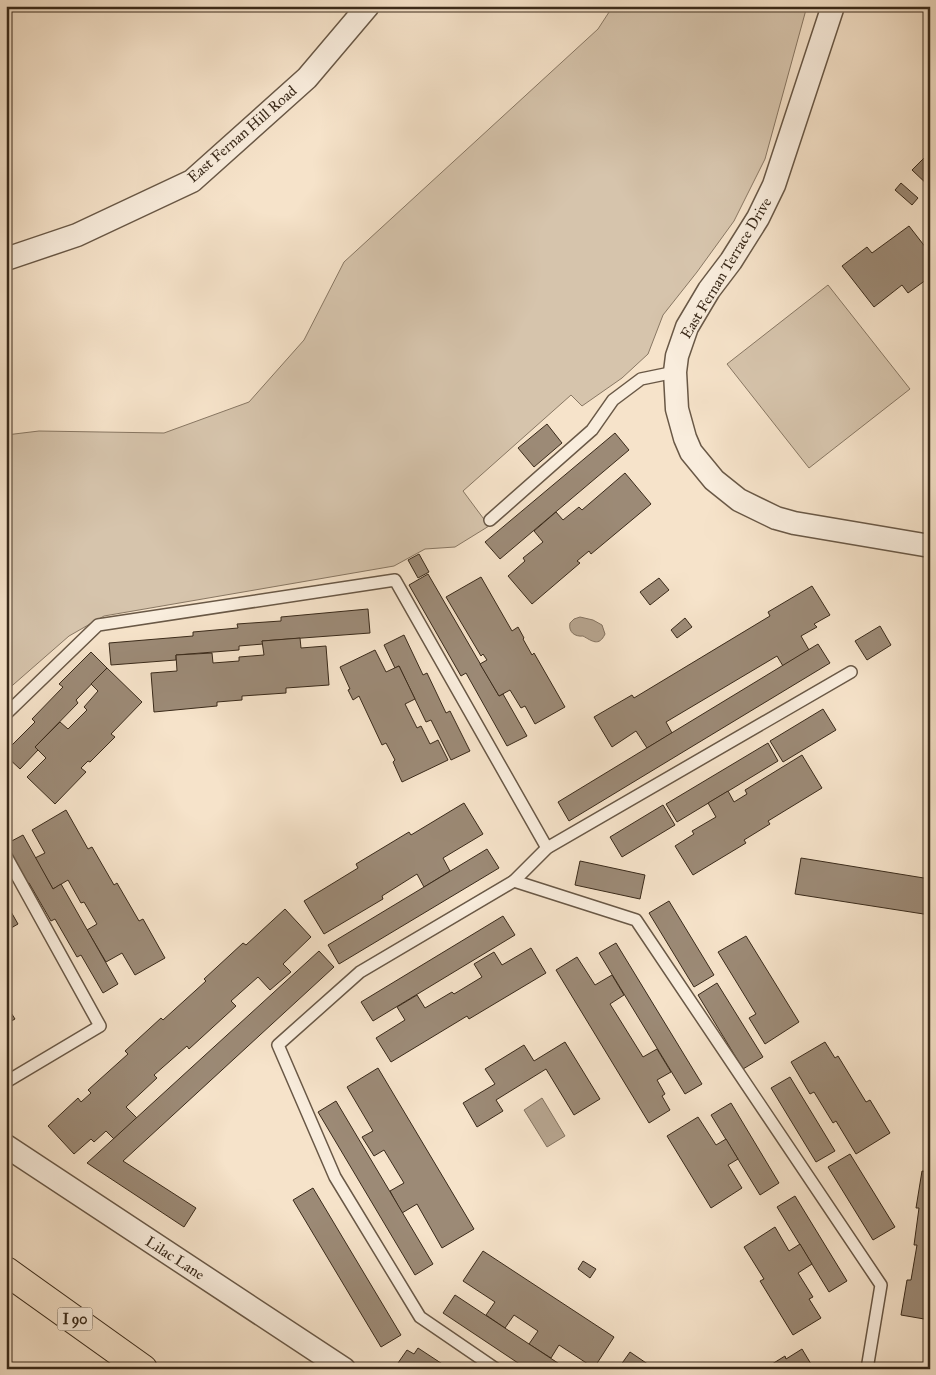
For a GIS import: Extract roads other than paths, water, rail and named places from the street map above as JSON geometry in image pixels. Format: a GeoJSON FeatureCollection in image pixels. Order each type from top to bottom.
{"type":"FeatureCollection","features":[{"type":"Feature","properties":{"kind":"highway","name":"I 90"},"geometry":{"type":"LineString","coordinates":[[6,1271],[143,1369]]}},
{"type":"Feature","properties":{"kind":"street","name":"East Fernan Hill Road"},"geometry":{"type":"LineString","coordinates":[[6,259],[77,235],[192,181],[307,78],[368,6]]}},
{"type":"Feature","properties":{"kind":"street","name":"East Fernan Terrace Drive"},"geometry":{"type":"LineString","coordinates":[[833,6],[774,184],[758,218],[731,261],[709,290],[687,327],[677,356],[675,372],[677,409],[691,452],[714,480],[739,500],[776,518],[794,523],[929,539]]}},
{"type":"Feature","properties":{"kind":"street","name":"Lilac Lane"},"geometry":{"type":"LineString","coordinates":[[6,1146],[344,1369]]}},
{"type":"Feature","properties":{"kind":"lane"},"geometry":{"type":"LineString","coordinates":[[490,520],[592,430],[612,400],[641,379],[675,372]]}},
{"type":"Feature","properties":{"kind":"lane"},"geometry":{"type":"LineString","coordinates":[[6,714],[98,625],[395,580],[547,848]]}},
{"type":"Feature","properties":{"kind":"lane"},"geometry":{"type":"LineString","coordinates":[[496,1369],[420,1317],[335,1177],[278,1045],[360,972],[514,881],[547,848],[851,672]]}},
{"type":"Feature","properties":{"kind":"lane"},"geometry":{"type":"LineString","coordinates":[[6,856],[100,1026],[6,1082]]}},
{"type":"Feature","properties":{"kind":"lane"},"geometry":{"type":"LineString","coordinates":[[514,881],[636,920],[881,1285],[867,1369]]}}]}
